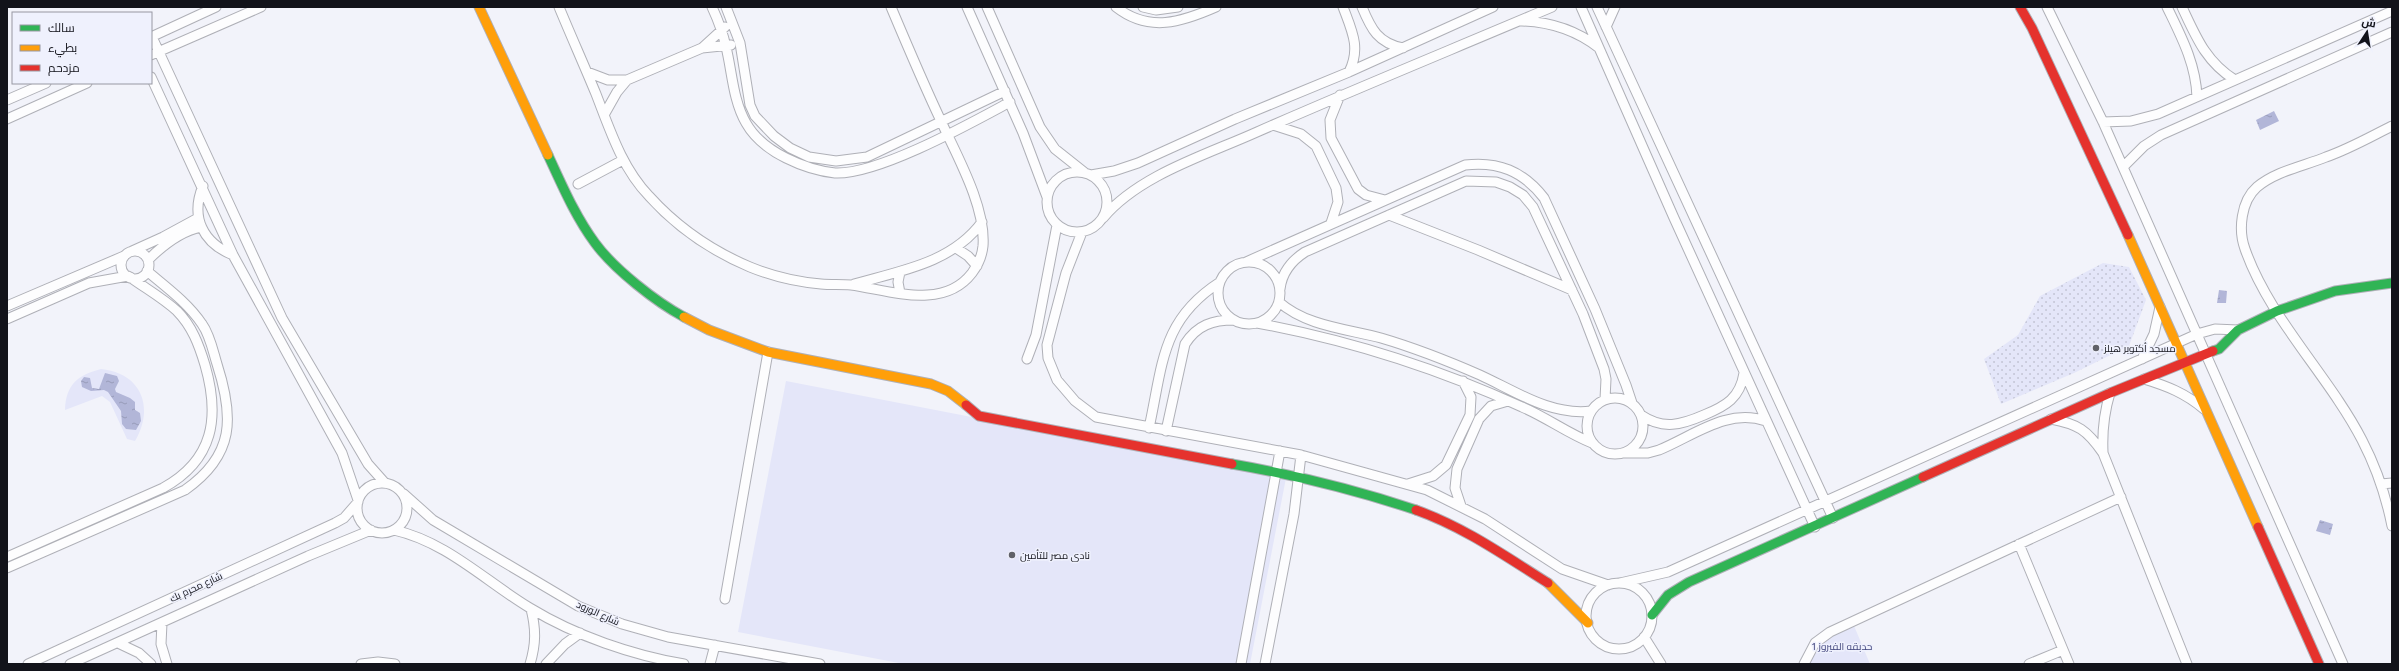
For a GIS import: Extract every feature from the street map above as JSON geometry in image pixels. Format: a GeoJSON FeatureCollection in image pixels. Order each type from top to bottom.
{"type":"FeatureCollection","features":[{"type":"Feature","properties":{"kind":"street"},"geometry":{"type":"LineString","coordinates":[[152,37],[216,7]]}},
{"type":"Feature","properties":{"kind":"street"},"geometry":{"type":"LineString","coordinates":[[155,53],[261,7]]}},
{"type":"Feature","properties":{"kind":"street"},"geometry":{"type":"LineString","coordinates":[[479,7],[564,190],[582,224],[596,245],[640,289],[675,312],[709,330],[768,352],[936,386],[948,391],[972,412],[988,418],[1298,476],[1377,497],[1433,516],[1459,528],[1500,552],[1552,586],[1588,623],[1596,639],[1612,647],[1629,647],[1644,637],[1648,631],[1652,615],[1659,604],[1678,588],[2110,393],[2207,355],[2223,347],[2238,330],[2277,311],[2335,292],[2392,283]]}},
{"type":"Feature","properties":{"kind":"street"},"geometry":{"type":"LineString","coordinates":[[559,7],[623,160],[647,194],[668,216],[694,236],[724,254],[751,267],[789,280],[850,285],[900,293],[935,295],[955,288],[967,280],[977,266],[982,250],[982,222],[975,201],[947,135],[890,7]]}},
{"type":"Feature","properties":{"kind":"street"},"geometry":{"type":"LineString","coordinates":[[712,7],[721,29],[740,109],[746,122],[764,144],[776,153],[805,167],[836,173],[870,168],[947,135],[1010,102]]}},
{"type":"Feature","properties":{"kind":"street"},"geometry":{"type":"LineString","coordinates":[[726,7],[740,43],[750,105],[755,116],[774,136],[790,148],[809,157],[836,161],[867,157],[1005,91]]}},
{"type":"Feature","properties":{"kind":"street"},"geometry":{"type":"LineString","coordinates":[[967,7],[1010,102],[1047,197],[1048,212],[1057,225],[1068,231],[1082,232],[1094,228],[1122,198],[1146,183],[1340,95],[1552,7]]}},
{"type":"Feature","properties":{"kind":"street"},"geometry":{"type":"LineString","coordinates":[[986,7],[1042,132],[1055,149],[1103,186],[1106,194],[1107,207],[1103,218]]}},
{"type":"Feature","properties":{"kind":"street"},"geometry":{"type":"LineString","coordinates":[[1116,7],[1135,18],[1163,24],[1191,18],[1216,7]]}},
{"type":"Feature","properties":{"kind":"street"},"geometry":{"type":"LineString","coordinates":[[1143,7],[1156,10],[1178,7]]}},
{"type":"Feature","properties":{"kind":"street"},"geometry":{"type":"LineString","coordinates":[[1343,7],[1356,45],[1354,59],[1349,72]]}},
{"type":"Feature","properties":{"kind":"street"},"geometry":{"type":"LineString","coordinates":[[1362,7],[1371,29],[1377,36],[1384,42],[1403,48]]}},
{"type":"Feature","properties":{"kind":"street"},"geometry":{"type":"LineString","coordinates":[[1047,197],[1052,184],[1063,174],[1077,171],[1088,173],[1114,171],[1138,163],[1235,119],[1349,72],[1493,7]]}},
{"type":"Feature","properties":{"kind":"street"},"geometry":{"type":"LineString","coordinates":[[1581,7],[1674,218],[1815,527]]}},
{"type":"Feature","properties":{"kind":"street"},"geometry":{"type":"LineString","coordinates":[[1597,7],[1833,518]]}},
{"type":"Feature","properties":{"kind":"street"},"geometry":{"type":"LineString","coordinates":[[1606,27],[1615,7]]}},
{"type":"Feature","properties":{"kind":"street"},"geometry":{"type":"LineString","coordinates":[[2020,7],[2032,28],[2177,343],[2205,410],[2319,664]]}},
{"type":"Feature","properties":{"kind":"street"},"geometry":{"type":"LineString","coordinates":[[2047,7],[2103,122],[2343,664]]}},
{"type":"Feature","properties":{"kind":"street"},"geometry":{"type":"LineString","coordinates":[[2168,7],[2193,67],[2197,97]]}},
{"type":"Feature","properties":{"kind":"street"},"geometry":{"type":"LineString","coordinates":[[2183,8],[2203,50],[2217,67],[2235,80]]}},
{"type":"Feature","properties":{"kind":"street"},"geometry":{"type":"LineString","coordinates":[[2103,122],[2145,118],[2197,97],[2392,11]]}},
{"type":"Feature","properties":{"kind":"street"},"geometry":{"type":"LineString","coordinates":[[1519,21],[1543,23],[1572,31],[1588,39],[1601,50]]}},
{"type":"Feature","properties":{"kind":"street"},"geometry":{"type":"LineString","coordinates":[[702,48],[721,29],[733,23]]}},
{"type":"Feature","properties":{"kind":"street"},"geometry":{"type":"LineString","coordinates":[[2123,167],[2140,149],[2161,135],[2392,32]]}},
{"type":"Feature","properties":{"kind":"street"},"geometry":{"type":"LineString","coordinates":[[152,41],[155,53],[282,318],[368,464],[384,482],[396,486],[404,494],[408,512],[403,523],[394,530],[382,533],[371,530],[360,519],[358,501],[342,453],[233,255],[203,186],[152,79]]}},
{"type":"Feature","properties":{"kind":"street"},"geometry":{"type":"LineString","coordinates":[[586,72],[608,80],[627,80],[702,48],[726,47],[740,43]]}},
{"type":"Feature","properties":{"kind":"street"},"geometry":{"type":"LineString","coordinates":[[604,115],[617,92],[627,80]]}},
{"type":"Feature","properties":{"kind":"street"},"geometry":{"type":"LineString","coordinates":[[7,100],[44,84]]}},
{"type":"Feature","properties":{"kind":"street"},"geometry":{"type":"LineString","coordinates":[[7,118],[85,84]]}},
{"type":"Feature","properties":{"kind":"street"},"geometry":{"type":"LineString","coordinates":[[1340,95],[1331,115],[1332,138],[1358,189],[1366,195],[1385,200]]}},
{"type":"Feature","properties":{"kind":"street"},"geometry":{"type":"LineString","coordinates":[[1273,125],[1301,134],[1316,146],[1336,188],[1338,202],[1331,223]]}},
{"type":"Feature","properties":{"kind":"street"},"geometry":{"type":"LineString","coordinates":[[2392,126],[2327,157],[2274,177],[2256,188],[2244,207],[2241,226],[2244,248],[2254,270],[2277,311],[2362,439],[2381,484],[2392,526]]}},
{"type":"Feature","properties":{"kind":"street"},"geometry":{"type":"LineString","coordinates":[[578,184],[623,160]]}},
{"type":"Feature","properties":{"kind":"street"},"geometry":{"type":"LineString","coordinates":[[1150,428],[1168,342],[1174,327],[1194,301],[1220,282],[1228,270],[1331,223],[1465,165],[1495,165],[1523,176],[1540,192],[1551,212],[1620,370],[1632,403],[1641,415],[1657,424],[1666,426],[1684,424],[1731,401],[1738,393],[1744,373]]}},
{"type":"Feature","properties":{"kind":"street"},"geometry":{"type":"LineString","coordinates":[[1256,323],[1270,316],[1279,302],[1280,289],[1285,271],[1297,257],[1466,182],[1496,182],[1510,187],[1523,195],[1533,207],[1572,290],[1604,369],[1606,379],[1605,399]]}},
{"type":"Feature","properties":{"kind":"street"},"geometry":{"type":"LineString","coordinates":[[203,186],[197,204],[198,218],[201,227],[212,244],[233,255]]}},
{"type":"Feature","properties":{"kind":"street"},"geometry":{"type":"LineString","coordinates":[[1389,215],[1478,250],[1572,290]]}},
{"type":"Feature","properties":{"kind":"street"},"geometry":{"type":"LineString","coordinates":[[7,306],[128,254],[198,218]]}},
{"type":"Feature","properties":{"kind":"street"},"geometry":{"type":"LineString","coordinates":[[850,285],[900,272],[938,258],[956,248],[971,236],[982,222]]}},
{"type":"Feature","properties":{"kind":"street"},"geometry":{"type":"LineString","coordinates":[[1027,359],[1036,335],[1057,225]]}},
{"type":"Feature","properties":{"kind":"street"},"geometry":{"type":"LineString","coordinates":[[148,260],[166,244],[194,229],[201,227]]}},
{"type":"Feature","properties":{"kind":"street"},"geometry":{"type":"LineString","coordinates":[[1082,232],[1066,273],[1047,345],[1052,368],[1065,392],[1084,410],[1096,417],[1301,455],[1408,484],[1461,506],[1562,568],[1608,585]]}},
{"type":"Feature","properties":{"kind":"street"},"geometry":{"type":"LineString","coordinates":[[956,248],[968,256],[977,266]]}},
{"type":"Feature","properties":{"kind":"street"},"geometry":{"type":"LineString","coordinates":[[7,557],[163,488],[186,473],[203,451],[209,436],[213,402],[210,384],[199,346],[190,327],[177,311],[129,277],[121,267],[128,254],[138,251],[144,254],[148,260],[147,271]]}},
{"type":"Feature","properties":{"kind":"street"},"geometry":{"type":"LineString","coordinates":[[1246,262],[1262,264],[1269,268],[1278,281],[1280,289]]}},
{"type":"Feature","properties":{"kind":"street"},"geometry":{"type":"LineString","coordinates":[[7,319],[89,283],[129,277],[136,278],[147,271]]}},
{"type":"Feature","properties":{"kind":"street"},"geometry":{"type":"LineString","coordinates":[[7,568],[185,490],[198,481],[219,457],[225,440],[228,419],[226,392],[203,325],[177,296],[147,271]]}},
{"type":"Feature","properties":{"kind":"street"},"geometry":{"type":"LineString","coordinates":[[900,272],[898,282],[900,293]]}},
{"type":"Feature","properties":{"kind":"street"},"geometry":{"type":"LineString","coordinates":[[1220,282],[1218,296],[1220,303],[1224,310],[1234,320]]}},
{"type":"Feature","properties":{"kind":"street"},"geometry":{"type":"LineString","coordinates":[[1279,302],[1292,312],[1307,319],[1420,351],[1553,408],[1578,413],[1591,411]]}},
{"type":"Feature","properties":{"kind":"street"},"geometry":{"type":"LineString","coordinates":[[2142,359],[2154,334],[2160,307]]}},
{"type":"Feature","properties":{"kind":"street"},"geometry":{"type":"LineString","coordinates":[[1166,431],[1184,351],[1191,334],[1210,322],[1234,320],[1256,323],[1372,350],[1463,381],[1536,413],[1566,431],[1592,443],[1603,452],[1617,454],[1648,453],[1659,450],[1726,419],[1746,417],[1766,421]]}},
{"type":"Feature","properties":{"kind":"street"},"geometry":{"type":"LineString","coordinates":[[1588,623],[1587,611],[1591,600],[1598,591],[1608,585],[1668,572],[2197,334],[2215,329],[2238,330]]}},
{"type":"Feature","properties":{"kind":"street"},"geometry":{"type":"LineString","coordinates":[[725,600],[768,352]]}},
{"type":"Feature","properties":{"kind":"street"},"geometry":{"type":"LineString","coordinates":[[2144,379],[2168,386],[2188,396],[2205,410]]}},
{"type":"Feature","properties":{"kind":"street"},"geometry":{"type":"LineString","coordinates":[[1408,484],[1433,476],[1446,465],[1470,415],[1471,397],[1463,381]]}},
{"type":"Feature","properties":{"kind":"street"},"geometry":{"type":"LineString","coordinates":[[2103,453],[2102,432],[2104,412],[2110,393]]}},
{"type":"Feature","properties":{"kind":"street"},"geometry":{"type":"LineString","coordinates":[[1592,443],[1586,424],[1591,411],[1605,399],[1619,398],[1632,403]]}},
{"type":"Feature","properties":{"kind":"street"},"geometry":{"type":"LineString","coordinates":[[1461,506],[1455,488],[1457,469],[1479,419],[1491,406],[1508,401]]}},
{"type":"Feature","properties":{"kind":"street"},"geometry":{"type":"LineString","coordinates":[[1624,453],[1637,444],[1641,438],[1643,430],[1641,415]]}},
{"type":"Feature","properties":{"kind":"street"},"geometry":{"type":"LineString","coordinates":[[2051,419],[2072,423],[2091,435],[2103,453],[2187,664]]}},
{"type":"Feature","properties":{"kind":"street"},"geometry":{"type":"LineString","coordinates":[[209,436],[225,440]]}},
{"type":"Feature","properties":{"kind":"street"},"geometry":{"type":"LineString","coordinates":[[203,451],[212,452],[219,457]]}},
{"type":"Feature","properties":{"kind":"street"},"geometry":{"type":"LineString","coordinates":[[1241,664],[1280,451]]}},
{"type":"Feature","properties":{"kind":"street"},"geometry":{"type":"LineString","coordinates":[[1265,664],[1294,514],[1301,455]]}},
{"type":"Feature","properties":{"kind":"street"},"geometry":{"type":"LineString","coordinates":[[358,501],[368,486],[384,482]]}},
{"type":"Feature","properties":{"kind":"street"},"geometry":{"type":"LineString","coordinates":[[2381,484],[2392,483]]}},
{"type":"Feature","properties":{"kind":"street","name":"شارع الورود"},"geometry":{"type":"LineString","coordinates":[[404,494],[433,520],[578,606],[622,624],[668,637],[820,664]]}},
{"type":"Feature","properties":{"kind":"street"},"geometry":{"type":"LineString","coordinates":[[1804,664],[1815,643],[1830,632],[2121,498]]}},
{"type":"Feature","properties":{"kind":"street","name":"شارع محرم بك"},"geometry":{"type":"LineString","coordinates":[[29,664],[335,523],[344,518],[358,501]]}},
{"type":"Feature","properties":{"kind":"street","name":"شارع محرم بك"},"geometry":{"type":"LineString","coordinates":[[70,664],[308,556],[371,530]]}},
{"type":"Feature","properties":{"kind":"street"},"geometry":{"type":"LineString","coordinates":[[394,530],[426,540],[442,547],[531,609],[580,633],[622,649],[684,664]]}},
{"type":"Feature","properties":{"kind":"street"},"geometry":{"type":"LineString","coordinates":[[2019,544],[2069,664]]}},
{"type":"Feature","properties":{"kind":"street"},"geometry":{"type":"LineString","coordinates":[[1620,583],[1632,586],[1643,593],[1648,599],[1652,615]]}},
{"type":"Feature","properties":{"kind":"street"},"geometry":{"type":"LineString","coordinates":[[530,664],[534,649],[536,628],[531,609]]}},
{"type":"Feature","properties":{"kind":"street"},"geometry":{"type":"LineString","coordinates":[[162,623],[161,644],[167,664]]}},
{"type":"Feature","properties":{"kind":"street"},"geometry":{"type":"LineString","coordinates":[[546,664],[565,644],[580,633]]}},
{"type":"Feature","properties":{"kind":"street"},"geometry":{"type":"LineString","coordinates":[[1644,637],[1661,664]]}},
{"type":"Feature","properties":{"kind":"street"},"geometry":{"type":"LineString","coordinates":[[118,643],[139,653],[151,664]]}},
{"type":"Feature","properties":{"kind":"street"},"geometry":{"type":"LineString","coordinates":[[710,664],[715,645]]}},
{"type":"Feature","properties":{"kind":"street"},"geometry":{"type":"LineString","coordinates":[[2029,664],[2063,650]]}},
{"type":"Feature","properties":{"kind":"street"},"geometry":{"type":"LineString","coordinates":[[361,664],[378,662],[395,664]]}},
{"type":"Feature","properties":{"kind":"green space"},"geometry":{"type":"Polygon","coordinates":[[[2103,263],[2129,267],[2146,300],[2129,346],[2074,373],[2001,404],[1984,359],[2018,335],[2040,296],[2103,263]]]}},
{"type":"Feature","properties":{"kind":"green space"},"geometry":{"type":"Polygon","coordinates":[[[101,369],[115,372],[126,377],[135,385],[140,394],[144,404],[144,416],[141,428],[135,441],[127,439],[110,402],[102,396],[65,410],[68,393],[75,382],[86,374],[101,369]]]}},
{"type":"Feature","properties":{"kind":"green space","name":"نادى مصر للتأمين"},"geometry":{"type":"Polygon","coordinates":[[[786,381],[1286,478],[1250,664],[904,664],[738,632],[786,381]]]}},
{"type":"Feature","properties":{"kind":"green space","name":"حدبقه الفيروز 1"},"geometry":{"type":"Polygon","coordinates":[[[1852,621],[1870,664],[1804,664],[1815,643],[1852,621]]]}},
{"type":"Feature","properties":{"kind":"water"},"geometry":{"type":"Polygon","coordinates":[[[2274,111],[2279,121],[2260,130],[2256,120],[2274,111]]]}},
{"type":"Feature","properties":{"kind":"water"},"geometry":{"type":"Polygon","coordinates":[[[2219,290],[2227,291],[2226,303],[2217,303],[2219,290]]]}},
{"type":"Feature","properties":{"kind":"water"},"geometry":{"type":"Polygon","coordinates":[[[105,373],[117,376],[119,381],[115,389],[116,392],[130,398],[135,402],[135,410],[140,413],[141,421],[136,430],[126,429],[122,424],[121,411],[108,392],[104,390],[91,391],[82,387],[81,381],[84,377],[90,378],[92,388],[99,389],[105,373]]]}},
{"type":"Feature","properties":{"kind":"water"},"geometry":{"type":"Polygon","coordinates":[[[2320,520],[2333,524],[2330,535],[2316,531],[2320,520]]]}},
{"type":"Feature","properties":{"kind":"traffic: fast"},"geometry":{"type":"LineString","coordinates":[[548,155],[575,211],[588,233],[603,253],[636,284],[661,303],[684,317]]}},
{"type":"Feature","properties":{"kind":"traffic: fast"},"geometry":{"type":"LineString","coordinates":[[2213,351],[2219,349],[2238,330],[2277,311],[2335,291],[2392,283]]}},
{"type":"Feature","properties":{"kind":"traffic: fast"},"geometry":{"type":"LineString","coordinates":[[1232,464],[1325,484],[1416,510]]}},
{"type":"Feature","properties":{"kind":"traffic: fast"},"geometry":{"type":"LineString","coordinates":[[1652,615],[1668,595],[1689,582],[1923,477]]}},
{"type":"Feature","properties":{"kind":"traffic: slow"},"geometry":{"type":"LineString","coordinates":[[479,7],[548,155]]}},
{"type":"Feature","properties":{"kind":"traffic: slow"},"geometry":{"type":"LineString","coordinates":[[2128,235],[2258,527]]}},
{"type":"Feature","properties":{"kind":"traffic: slow"},"geometry":{"type":"LineString","coordinates":[[684,317],[709,330],[768,352],[931,384],[948,391],[966,405]]}},
{"type":"Feature","properties":{"kind":"traffic: slow"},"geometry":{"type":"LineString","coordinates":[[1548,583],[1588,623]]}},
{"type":"Feature","properties":{"kind":"traffic: jam"},"geometry":{"type":"LineString","coordinates":[[2020,7],[2032,28],[2128,235]]}},
{"type":"Feature","properties":{"kind":"traffic: jam"},"geometry":{"type":"LineString","coordinates":[[1923,477],[2110,393],[2213,351]]}},
{"type":"Feature","properties":{"kind":"traffic: jam"},"geometry":{"type":"LineString","coordinates":[[966,405],[979,416],[1232,464]]}},
{"type":"Feature","properties":{"kind":"traffic: jam"},"geometry":{"type":"LineString","coordinates":[[1416,510],[1468,533],[1548,583]]}},
{"type":"Feature","properties":{"kind":"traffic: jam"},"geometry":{"type":"LineString","coordinates":[[2258,527],[2319,664]]}},
{"type":"Feature","properties":{"kind":"place","name":"مسجد أكتوبر هيلز"},"geometry":{"type":"Point","coordinates":[2096,348]}},
{"type":"Feature","properties":{"kind":"place","name":"نادى مصر للتأمين"},"geometry":{"type":"Point","coordinates":[1012,555]}}]}
